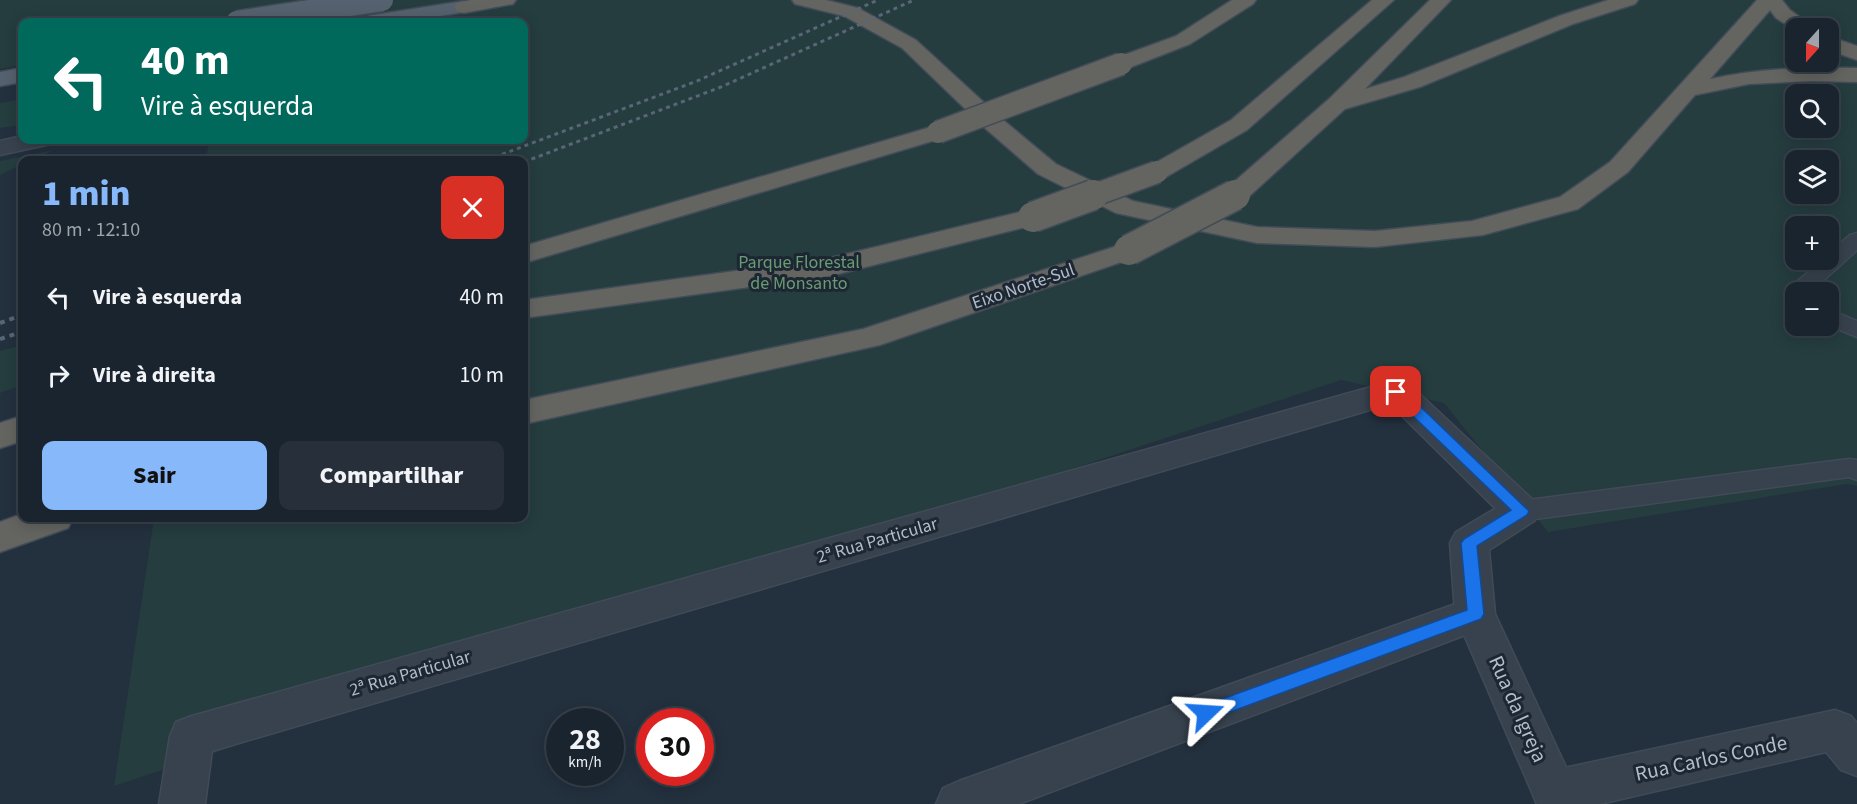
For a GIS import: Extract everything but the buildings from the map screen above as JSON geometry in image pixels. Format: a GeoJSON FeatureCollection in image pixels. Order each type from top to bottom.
{"type":"FeatureCollection","features":[{"type":"Feature","properties":{"kind":"highway"},"geometry":{"type":"LineString","coordinates":[[464,7],[506,0]]}},
{"type":"Feature","properties":{"kind":"highway"},"geometry":{"type":"LineString","coordinates":[[802,0],[851,12],[909,44],[994,124],[1047,169],[1125,207],[1257,235],[1375,238],[1473,229],[1569,203],[1619,166],[1770,0],[1789,18]]}},
{"type":"Feature","properties":{"kind":"highway"},"geometry":{"type":"LineString","coordinates":[[528,254],[938,132],[1183,40],[1246,0]]}},
{"type":"Feature","properties":{"kind":"highway"},"geometry":{"type":"LineString","coordinates":[[528,308],[830,267],[1034,217],[1156,172],[1239,125],[1384,0]]}},
{"type":"Feature","properties":{"kind":"highway","name":"Eixo Norte-Sul"},"geometry":{"type":"LineString","coordinates":[[528,411],[869,338],[1129,250],[1235,195],[1337,104],[1442,0]]}},
{"type":"Feature","properties":{"kind":"highway"},"geometry":{"type":"LineString","coordinates":[[1337,104],[1412,82],[1566,20],[1628,0]]}},
{"type":"Feature","properties":{"kind":"highway"},"geometry":{"type":"LineString","coordinates":[[1839,47],[1857,54]]}},
{"type":"Feature","properties":{"kind":"highway"},"geometry":{"type":"LineString","coordinates":[[1688,90],[1749,77],[1812,74],[1857,75]]}},
{"type":"Feature","properties":{"kind":"highway"},"geometry":{"type":"LineString","coordinates":[[0,412],[18,406]]}},
{"type":"Feature","properties":{"kind":"highway"},"geometry":{"type":"LineString","coordinates":[[0,436],[18,429]]}},
{"type":"Feature","properties":{"kind":"highway"},"geometry":{"type":"LineString","coordinates":[[0,537],[43,522]]}},
{"type":"Feature","properties":{"kind":"main road"},"geometry":{"type":"LineString","coordinates":[[263,18],[382,0]]}},
{"type":"Feature","properties":{"kind":"main road"},"geometry":{"type":"LineString","coordinates":[[393,18],[464,7]]}},
{"type":"Feature","properties":{"kind":"main road"},"geometry":{"type":"LineString","coordinates":[[0,79],[18,76]]}},
{"type":"Feature","properties":{"kind":"street"},"geometry":{"type":"LineString","coordinates":[[359,0],[359,18]]}},
{"type":"Feature","properties":{"kind":"street"},"geometry":{"type":"LineString","coordinates":[[0,148],[18,144]]}},
{"type":"Feature","properties":{"kind":"street","name":"2ª Rua Particular"},"geometry":{"type":"LineString","coordinates":[[183,804],[192,736],[1396,392],[1521,511]]}},
{"type":"Feature","properties":{"kind":"street","name":"Rua da Igreja"},"geometry":{"type":"LineString","coordinates":[[1521,511],[1469,543],[1475,614],[1558,798]]}},
{"type":"Feature","properties":{"kind":"street"},"geometry":{"type":"LineString","coordinates":[[959,804],[1475,614]]}},
{"type":"Feature","properties":{"kind":"street","name":"Rua Carlos Conde"},"geometry":{"type":"LineString","coordinates":[[1558,798],[1835,730],[1857,755]]}},
{"type":"Feature","properties":{"kind":"lane"},"geometry":{"type":"LineString","coordinates":[[1810,282],[1857,239]]}},
{"type":"Feature","properties":{"kind":"lane"},"geometry":{"type":"LineString","coordinates":[[1839,321],[1857,330]]}},
{"type":"Feature","properties":{"kind":"lane"},"geometry":{"type":"LineString","coordinates":[[1521,511],[1850,468],[1857,470]]}},
{"type":"Feature","properties":{"kind":"green space","name":"Parque Florestal de Monsanto"},"geometry":{"type":"Polygon","coordinates":[[[0,0],[1857,0],[1857,486],[1847,484],[1548,532],[1444,403],[1341,380],[114,786],[153,522],[528,522],[528,156],[207,156],[208,144],[528,144],[528,18],[18,18],[18,66],[0,69],[0,0]]]}},
{"type":"Feature","properties":{"kind":"green space"},"geometry":{"type":"Polygon","coordinates":[[[18,100],[18,126],[0,128],[0,103],[18,100]]]}},
{"type":"Feature","properties":{"kind":"green space"},"geometry":{"type":"Polygon","coordinates":[[[54,150],[40,156],[25,156],[54,150]]]}},
{"type":"Feature","properties":{"kind":"green space"},"geometry":{"type":"Polygon","coordinates":[[[18,157],[18,166],[0,175],[0,161],[18,157]]]}},
{"type":"Feature","properties":{"kind":"green space"},"geometry":{"type":"Polygon","coordinates":[[[18,346],[18,386],[0,393],[0,351],[18,346]]]}},
{"type":"Feature","properties":{"kind":"railway"},"geometry":{"type":"LineString","coordinates":[[498,156],[697,81],[878,0]]}},
{"type":"Feature","properties":{"kind":"railway"},"geometry":{"type":"LineString","coordinates":[[528,160],[721,87],[914,0]]}},
{"type":"Feature","properties":{"kind":"railway"},"geometry":{"type":"LineString","coordinates":[[0,323],[18,316]]}},
{"type":"Feature","properties":{"kind":"railway"},"geometry":{"type":"LineString","coordinates":[[0,339],[18,333]]}},
{"type":"Feature","properties":{"kind":"route"},"geometry":{"type":"LineString","coordinates":[[1206,713],[1475,614],[1469,543],[1521,511],[1396,392]]}}]}
